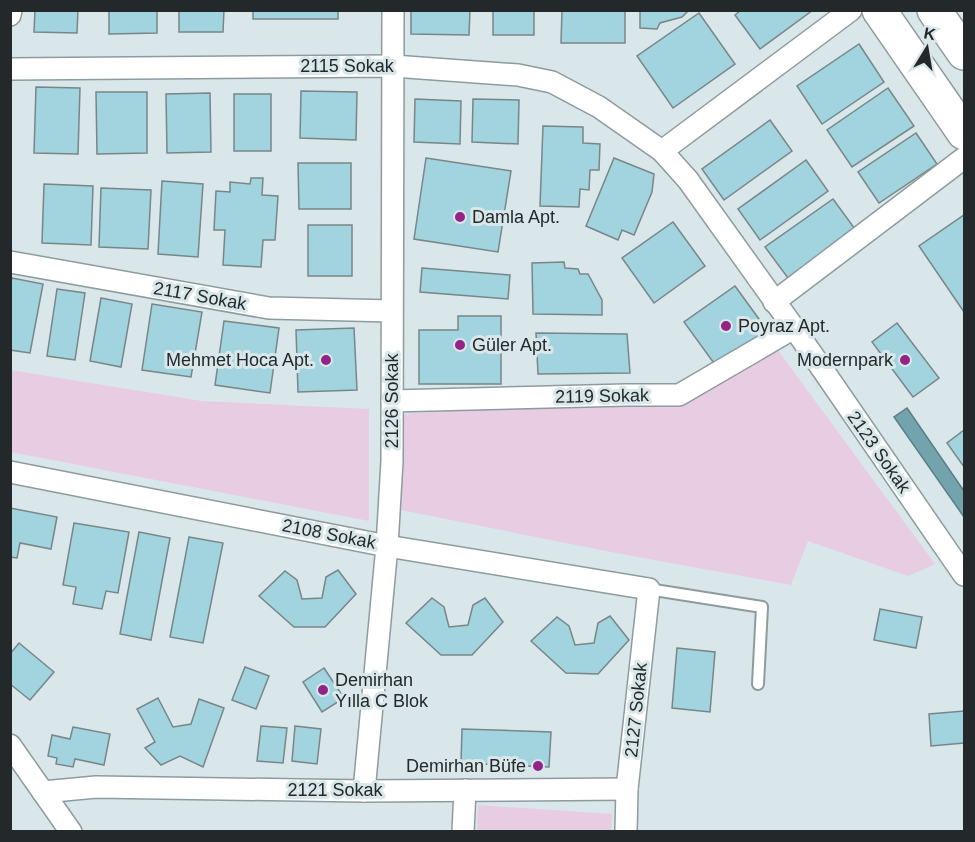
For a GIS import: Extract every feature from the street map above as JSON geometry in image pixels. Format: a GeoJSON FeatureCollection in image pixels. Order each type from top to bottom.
{"type":"FeatureCollection","features":[{"type":"Feature","properties":{"kind":"main road"},"geometry":{"type":"LineString","coordinates":[[879,10],[964,133]]}},
{"type":"Feature","properties":{"kind":"main road"},"geometry":{"type":"LineString","coordinates":[[934,10],[964,53]]}},
{"type":"Feature","properties":{"kind":"street"},"geometry":{"type":"LineString","coordinates":[[10,15],[11,10]]}},
{"type":"Feature","properties":{"kind":"street","name":"2126 Sokak"},"geometry":{"type":"LineString","coordinates":[[364,791],[387,546],[392,461],[393,10]]}},
{"type":"Feature","properties":{"kind":"street"},"geometry":{"type":"LineString","coordinates":[[662,151],[851,10]]}},
{"type":"Feature","properties":{"kind":"street","name":"2115 Sokak"},"geometry":{"type":"LineString","coordinates":[[10,69],[393,66],[518,75],[552,82],[599,106],[662,151],[688,180],[794,328]]}},
{"type":"Feature","properties":{"kind":"street"},"geometry":{"type":"LineString","coordinates":[[774,302],[964,158]]}},
{"type":"Feature","properties":{"kind":"street","name":"2117 Sokak"},"geometry":{"type":"LineString","coordinates":[[10,262],[268,308],[392,311]]}},
{"type":"Feature","properties":{"kind":"street","name":"2119 Sokak"},"geometry":{"type":"LineString","coordinates":[[393,401],[626,394],[679,395],[794,328]]}},
{"type":"Feature","properties":{"kind":"street","name":"2123 Sokak"},"geometry":{"type":"LineString","coordinates":[[794,328],[964,575]]}},
{"type":"Feature","properties":{"kind":"street","name":"2108 Sokak"},"geometry":{"type":"LineString","coordinates":[[10,472],[387,546],[647,589]]}},
{"type":"Feature","properties":{"kind":"street","name":"2127 Sokak"},"geometry":{"type":"LineString","coordinates":[[626,831],[627,789],[647,589]]}},
{"type":"Feature","properties":{"kind":"street"},"geometry":{"type":"LineString","coordinates":[[10,745],[71,831]]}},
{"type":"Feature","properties":{"kind":"street","name":"2121 Sokak"},"geometry":{"type":"LineString","coordinates":[[43,792],[96,787],[364,791],[627,789]]}},
{"type":"Feature","properties":{"kind":"street"},"geometry":{"type":"LineString","coordinates":[[463,831],[465,790]]}},
{"type":"Feature","properties":{"kind":"lane"},"geometry":{"type":"LineString","coordinates":[[647,589],[762,607],[758,684]]}},
{"type":"Feature","properties":{"kind":"shaded area"},"geometry":{"type":"Polygon","coordinates":[[[777,349],[935,564],[908,576],[808,541],[791,585],[401,510],[404,414],[516,406],[680,406],[777,349]]]}},
{"type":"Feature","properties":{"kind":"shaded area"},"geometry":{"type":"Polygon","coordinates":[[[10,370],[202,401],[369,409],[369,521],[11,452],[10,370]]]}},
{"type":"Feature","properties":{"kind":"shaded area"},"geometry":{"type":"Polygon","coordinates":[[[478,805],[612,814],[611,831],[477,831],[478,805]]]}},
{"type":"Feature","properties":{"kind":"water"},"geometry":{"type":"Polygon","coordinates":[[[907,408],[964,491],[964,517],[894,417],[907,408]]]}},
{"type":"Feature","properties":{"kind":"building"},"geometry":{"type":"Polygon","coordinates":[[[35,10],[78,10],[77,33],[34,32],[35,10]]]}},
{"type":"Feature","properties":{"kind":"building"},"geometry":{"type":"Polygon","coordinates":[[[109,10],[157,10],[157,33],[109,34],[109,10]]]}},
{"type":"Feature","properties":{"kind":"building"},"geometry":{"type":"Polygon","coordinates":[[[179,10],[224,10],[223,32],[179,32],[179,10]]]}},
{"type":"Feature","properties":{"kind":"building"},"geometry":{"type":"Polygon","coordinates":[[[253,10],[338,10],[338,19],[253,19],[253,10]]]}},
{"type":"Feature","properties":{"kind":"building"},"geometry":{"type":"Polygon","coordinates":[[[411,10],[470,10],[469,35],[411,34],[411,10]]]}},
{"type":"Feature","properties":{"kind":"building"},"geometry":{"type":"Polygon","coordinates":[[[493,10],[534,10],[534,35],[493,35],[493,10]]]}},
{"type":"Feature","properties":{"kind":"building"},"geometry":{"type":"Polygon","coordinates":[[[562,10],[625,10],[625,43],[561,43],[562,10]]]}},
{"type":"Feature","properties":{"kind":"building"},"geometry":{"type":"Polygon","coordinates":[[[640,10],[689,10],[682,17],[660,23],[657,29],[640,28],[640,10]]]}},
{"type":"Feature","properties":{"kind":"building"},"geometry":{"type":"Polygon","coordinates":[[[741,10],[813,10],[760,49],[735,15],[741,10]]]}},
{"type":"Feature","properties":{"kind":"building"},"geometry":{"type":"Polygon","coordinates":[[[699,13],[735,64],[673,108],[637,56],[699,13]]]}},
{"type":"Feature","properties":{"kind":"building"},"geometry":{"type":"Polygon","coordinates":[[[859,44],[884,82],[822,124],[797,86],[859,44]]]}},
{"type":"Feature","properties":{"kind":"building"},"geometry":{"type":"Polygon","coordinates":[[[36,87],[80,88],[78,154],[34,153],[36,87]]]}},
{"type":"Feature","properties":{"kind":"building"},"geometry":{"type":"Polygon","coordinates":[[[888,88],[914,126],[852,167],[827,130],[888,88]]]}},
{"type":"Feature","properties":{"kind":"building"},"geometry":{"type":"Polygon","coordinates":[[[301,91],[357,92],[356,140],[300,138],[301,91]]]}},
{"type":"Feature","properties":{"kind":"building"},"geometry":{"type":"Polygon","coordinates":[[[96,92],[147,92],[147,153],[97,154],[96,92]]]}},
{"type":"Feature","properties":{"kind":"building"},"geometry":{"type":"Polygon","coordinates":[[[210,93],[211,152],[167,153],[166,94],[210,93]]]}},
{"type":"Feature","properties":{"kind":"building"},"geometry":{"type":"Polygon","coordinates":[[[234,94],[271,94],[271,151],[234,151],[234,94]]]}},
{"type":"Feature","properties":{"kind":"building"},"geometry":{"type":"Polygon","coordinates":[[[415,99],[461,101],[460,144],[414,142],[415,99]]]}},
{"type":"Feature","properties":{"kind":"building"},"geometry":{"type":"Polygon","coordinates":[[[473,99],[519,100],[518,144],[472,142],[473,99]]]}},
{"type":"Feature","properties":{"kind":"building"},"geometry":{"type":"Polygon","coordinates":[[[770,120],[792,151],[724,200],[702,169],[770,120]]]}},
{"type":"Feature","properties":{"kind":"building"},"geometry":{"type":"Polygon","coordinates":[[[543,126],[583,127],[583,143],[600,144],[599,170],[590,170],[589,190],[580,189],[579,207],[540,206],[543,126]]]}},
{"type":"Feature","properties":{"kind":"building"},"geometry":{"type":"Polygon","coordinates":[[[916,133],[937,164],[879,203],[858,172],[916,133]]]}},
{"type":"Feature","properties":{"kind":"building","name":"Damla Apt."},"geometry":{"type":"Polygon","coordinates":[[[426,158],[511,171],[498,252],[414,239],[426,158]]]}},
{"type":"Feature","properties":{"kind":"building"},"geometry":{"type":"Polygon","coordinates":[[[614,158],[654,174],[652,192],[634,235],[622,230],[618,240],[586,226],[614,158]]]}},
{"type":"Feature","properties":{"kind":"building"},"geometry":{"type":"Polygon","coordinates":[[[806,160],[828,191],[760,240],[738,209],[806,160]]]}},
{"type":"Feature","properties":{"kind":"building"},"geometry":{"type":"Polygon","coordinates":[[[298,163],[351,163],[351,209],[299,209],[298,163]]]}},
{"type":"Feature","properties":{"kind":"building"},"geometry":{"type":"Polygon","coordinates":[[[251,178],[263,178],[262,195],[278,196],[275,240],[263,240],[261,267],[223,265],[225,230],[214,230],[216,191],[230,192],[230,182],[250,184],[251,178]]]}},
{"type":"Feature","properties":{"kind":"building"},"geometry":{"type":"Polygon","coordinates":[[[162,181],[203,184],[198,257],[158,254],[162,181]]]}},
{"type":"Feature","properties":{"kind":"building"},"geometry":{"type":"Polygon","coordinates":[[[44,184],[93,186],[91,245],[42,243],[44,184]]]}},
{"type":"Feature","properties":{"kind":"building"},"geometry":{"type":"Polygon","coordinates":[[[101,188],[151,190],[148,249],[99,247],[101,188]]]}},
{"type":"Feature","properties":{"kind":"building"},"geometry":{"type":"Polygon","coordinates":[[[833,199],[855,229],[788,278],[765,247],[833,199]]]}},
{"type":"Feature","properties":{"kind":"building"},"geometry":{"type":"Polygon","coordinates":[[[964,215],[964,312],[919,246],[964,215]]]}},
{"type":"Feature","properties":{"kind":"building"},"geometry":{"type":"Polygon","coordinates":[[[673,222],[705,266],[654,303],[622,258],[673,222]]]}},
{"type":"Feature","properties":{"kind":"building"},"geometry":{"type":"Polygon","coordinates":[[[308,225],[352,225],[352,276],[308,276],[308,225]]]}},
{"type":"Feature","properties":{"kind":"building"},"geometry":{"type":"Polygon","coordinates":[[[564,262],[565,268],[578,269],[580,274],[588,274],[602,300],[602,315],[533,314],[532,263],[564,262]]]}},
{"type":"Feature","properties":{"kind":"building"},"geometry":{"type":"Polygon","coordinates":[[[422,268],[510,275],[508,299],[420,292],[422,268]]]}},
{"type":"Feature","properties":{"kind":"building"},"geometry":{"type":"Polygon","coordinates":[[[12,278],[43,284],[30,353],[10,350],[10,285],[12,278]]]}},
{"type":"Feature","properties":{"kind":"building","name":"Poyraz Apt."},"geometry":{"type":"Polygon","coordinates":[[[735,286],[767,330],[716,366],[684,322],[735,286]]]}},
{"type":"Feature","properties":{"kind":"building"},"geometry":{"type":"Polygon","coordinates":[[[57,289],[85,293],[75,360],[47,356],[57,289]]]}},
{"type":"Feature","properties":{"kind":"building"},"geometry":{"type":"Polygon","coordinates":[[[101,298],[132,304],[121,367],[90,361],[101,298]]]}},
{"type":"Feature","properties":{"kind":"building"},"geometry":{"type":"Polygon","coordinates":[[[152,304],[202,312],[191,377],[142,370],[152,304]]]}},
{"type":"Feature","properties":{"kind":"building","name":"Güler Apt."},"geometry":{"type":"Polygon","coordinates":[[[458,316],[501,316],[501,384],[419,384],[419,330],[458,330],[458,316]]]}},
{"type":"Feature","properties":{"kind":"building"},"geometry":{"type":"Polygon","coordinates":[[[224,321],[279,328],[270,393],[215,385],[224,321]]]}},
{"type":"Feature","properties":{"kind":"building","name":"Modernpark"},"geometry":{"type":"Polygon","coordinates":[[[897,323],[939,378],[913,397],[872,342],[897,323]]]}},
{"type":"Feature","properties":{"kind":"building","name":"Mehmet Hoca Apt."},"geometry":{"type":"Polygon","coordinates":[[[354,328],[357,390],[298,392],[296,330],[354,328]]]}},
{"type":"Feature","properties":{"kind":"building"},"geometry":{"type":"Polygon","coordinates":[[[536,333],[627,334],[630,373],[538,374],[536,333]]]}},
{"type":"Feature","properties":{"kind":"building"},"geometry":{"type":"Polygon","coordinates":[[[964,430],[964,467],[947,443],[964,430]]]}},
{"type":"Feature","properties":{"kind":"building"},"geometry":{"type":"Polygon","coordinates":[[[10,508],[57,517],[51,549],[20,543],[17,558],[10,557],[10,508]]]}},
{"type":"Feature","properties":{"kind":"building"},"geometry":{"type":"Polygon","coordinates":[[[74,523],[129,532],[118,593],[106,591],[102,609],[73,604],[76,587],[63,585],[74,523]]]}},
{"type":"Feature","properties":{"kind":"building"},"geometry":{"type":"Polygon","coordinates":[[[139,532],[170,538],[151,640],[120,634],[139,532]]]}},
{"type":"Feature","properties":{"kind":"building"},"geometry":{"type":"Polygon","coordinates":[[[189,537],[223,543],[203,643],[170,637],[189,537]]]}},
{"type":"Feature","properties":{"kind":"building"},"geometry":{"type":"Polygon","coordinates":[[[338,570],[356,594],[325,627],[294,627],[259,596],[285,571],[297,580],[302,599],[322,598],[326,577],[338,570]]]}},
{"type":"Feature","properties":{"kind":"building"},"geometry":{"type":"Polygon","coordinates":[[[432,598],[444,607],[449,627],[468,625],[473,605],[485,598],[503,622],[472,655],[441,655],[406,623],[432,598]]]}},
{"type":"Feature","properties":{"kind":"building"},"geometry":{"type":"Polygon","coordinates":[[[880,609],[922,617],[916,648],[874,640],[880,609]]]}},
{"type":"Feature","properties":{"kind":"building"},"geometry":{"type":"Polygon","coordinates":[[[610,616],[629,640],[598,674],[566,673],[531,641],[557,617],[569,626],[575,645],[594,643],[598,623],[610,616]]]}},
{"type":"Feature","properties":{"kind":"building"},"geometry":{"type":"Polygon","coordinates":[[[19,643],[54,672],[30,700],[10,684],[10,654],[19,643]]]}},
{"type":"Feature","properties":{"kind":"building"},"geometry":{"type":"Polygon","coordinates":[[[677,648],[715,652],[710,712],[672,708],[677,648]]]}},
{"type":"Feature","properties":{"kind":"building"},"geometry":{"type":"Polygon","coordinates":[[[245,667],[269,676],[256,709],[232,700],[245,667]]]}},
{"type":"Feature","properties":{"kind":"building","name":"Demirhan Yılla C Blok"},"geometry":{"type":"Polygon","coordinates":[[[324,668],[344,698],[322,712],[303,682],[324,668]]]}},
{"type":"Feature","properties":{"kind":"building"},"geometry":{"type":"Polygon","coordinates":[[[158,698],[173,727],[191,724],[199,699],[224,708],[203,767],[180,756],[161,765],[145,748],[155,742],[137,709],[158,698]]]}},
{"type":"Feature","properties":{"kind":"building"},"geometry":{"type":"Polygon","coordinates":[[[964,711],[964,743],[931,746],[929,714],[964,711]]]}},
{"type":"Feature","properties":{"kind":"building"},"geometry":{"type":"Polygon","coordinates":[[[261,726],[287,728],[283,763],[257,761],[261,726]]]}},
{"type":"Feature","properties":{"kind":"building"},"geometry":{"type":"Polygon","coordinates":[[[295,726],[321,729],[317,764],[292,761],[295,726]]]}},
{"type":"Feature","properties":{"kind":"building"},"geometry":{"type":"Polygon","coordinates":[[[73,727],[110,734],[104,765],[75,759],[73,767],[56,764],[57,758],[48,756],[52,735],[70,739],[73,727]]]}},
{"type":"Feature","properties":{"kind":"building"},"geometry":{"type":"Polygon","coordinates":[[[462,729],[551,732],[549,767],[461,763],[462,729]]]}},
{"type":"Feature","properties":{"kind":"place","name":"Damla Apt."},"geometry":{"type":"Point","coordinates":[460,217]}},
{"type":"Feature","properties":{"kind":"place","name":"Poyraz Apt."},"geometry":{"type":"Point","coordinates":[726,326]}},
{"type":"Feature","properties":{"kind":"place","name":"Güler Apt."},"geometry":{"type":"Point","coordinates":[460,345]}},
{"type":"Feature","properties":{"kind":"place","name":"Mehmet Hoca Apt."},"geometry":{"type":"Point","coordinates":[326,360]}},
{"type":"Feature","properties":{"kind":"place","name":"Modernpark"},"geometry":{"type":"Point","coordinates":[905,360]}},
{"type":"Feature","properties":{"kind":"place","name":"Demirhan Yılla C Blok"},"geometry":{"type":"Point","coordinates":[323,690]}},
{"type":"Feature","properties":{"kind":"place","name":"Demirhan Büfe"},"geometry":{"type":"Point","coordinates":[538,766]}}]}
